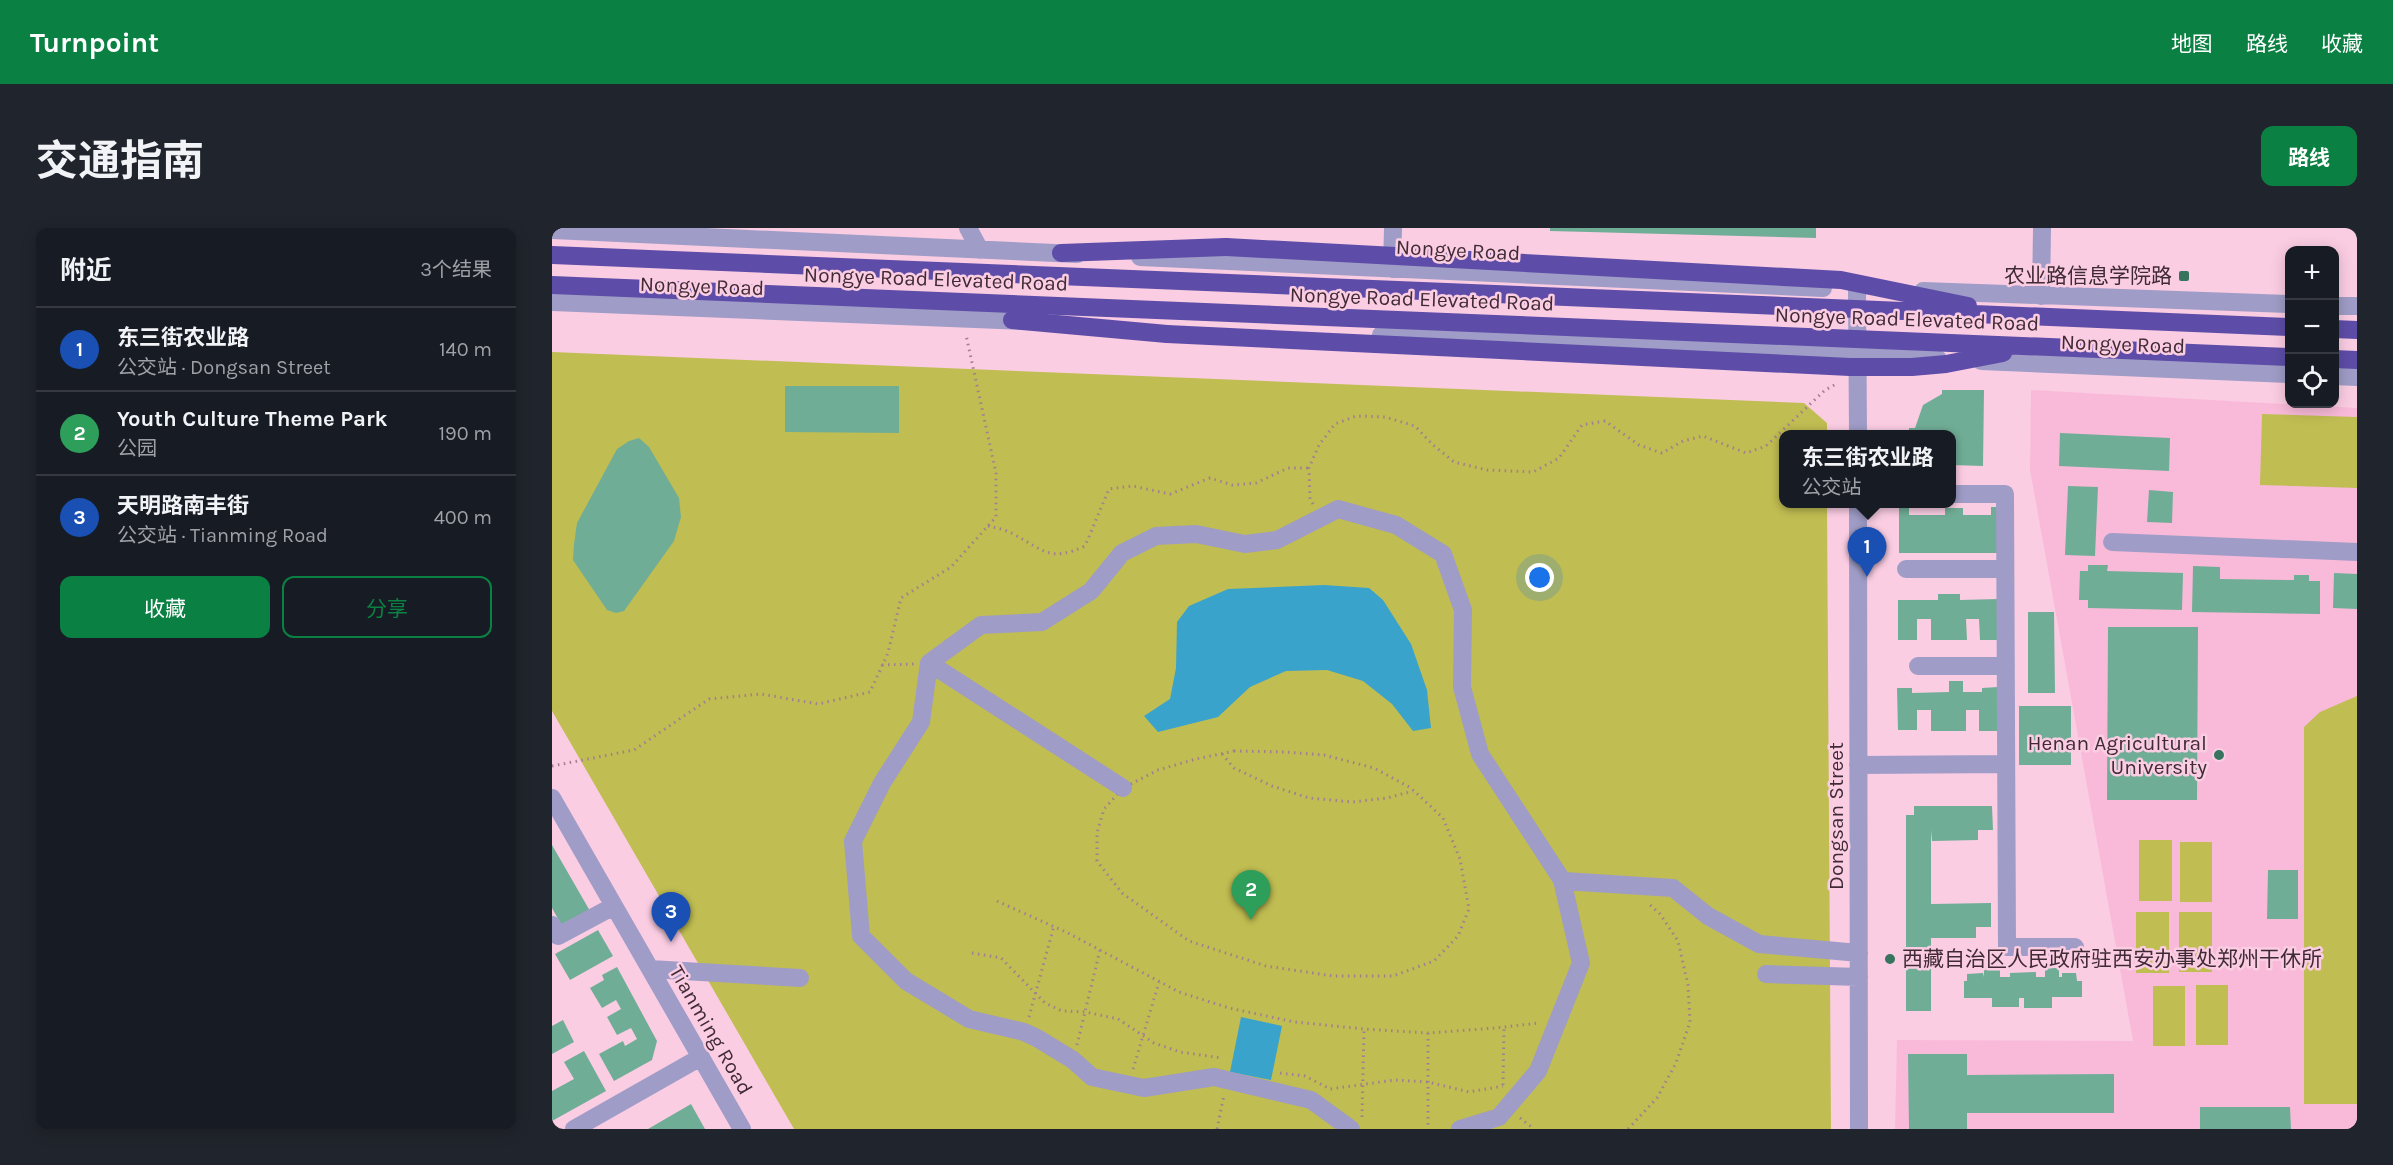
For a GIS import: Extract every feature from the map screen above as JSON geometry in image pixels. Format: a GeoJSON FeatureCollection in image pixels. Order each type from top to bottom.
{"type":"FeatureCollection","features":[{"type":"Feature","properties":{"kind":"highway"},"geometry":{"type":"LineString","coordinates":[[1061,254],[1226,247],[1841,280],[2014,316]]}},
{"type":"Feature","properties":{"kind":"highway","name":"Nongye Road Elevated Road"},"geometry":{"type":"LineString","coordinates":[[552,255],[2285,327]]}},
{"type":"Feature","properties":{"kind":"highway","name":"Nongye Road Elevated Road"},"geometry":{"type":"LineString","coordinates":[[552,285],[2285,357]]}},
{"type":"Feature","properties":{"kind":"highway"},"geometry":{"type":"LineString","coordinates":[[1012,320],[1167,334],[1850,367],[1912,367],[1946,364],[2035,347]]}},
{"type":"Feature","properties":{"kind":"highway"},"geometry":{"type":"LineString","coordinates":[[2339,329],[2357,330]]}},
{"type":"Feature","properties":{"kind":"highway"},"geometry":{"type":"LineString","coordinates":[[2339,359],[2357,360]]}},
{"type":"Feature","properties":{"kind":"street"},"geometry":{"type":"LineString","coordinates":[[968,228],[980,250]]}},
{"type":"Feature","properties":{"kind":"street"},"geometry":{"type":"LineString","coordinates":[[1392,269],[1393,228]]}},
{"type":"Feature","properties":{"kind":"street"},"geometry":{"type":"LineString","coordinates":[[2041,296],[2042,228]]}},
{"type":"Feature","properties":{"kind":"street","name":"Nongye Road"},"geometry":{"type":"LineString","coordinates":[[552,230],[1857,289],[2285,304]]}},
{"type":"Feature","properties":{"kind":"street"},"geometry":{"type":"LineString","coordinates":[[1857,289],[1857,430]]}},
{"type":"Feature","properties":{"kind":"street","name":"Nongye Road"},"geometry":{"type":"LineString","coordinates":[[552,302],[1012,320],[1857,364],[2285,374]]}},
{"type":"Feature","properties":{"kind":"street"},"geometry":{"type":"LineString","coordinates":[[2339,306],[2357,306]]}},
{"type":"Feature","properties":{"kind":"street"},"geometry":{"type":"LineString","coordinates":[[2339,376],[2357,376]]}},
{"type":"Feature","properties":{"kind":"street"},"geometry":{"type":"LineString","coordinates":[[1956,494],[2005,494],[2007,947],[2075,947]]}},
{"type":"Feature","properties":{"kind":"street","name":"Dongsan Street"},"geometry":{"type":"LineString","coordinates":[[1858,508],[1859,1129]]}},
{"type":"Feature","properties":{"kind":"street"},"geometry":{"type":"LineString","coordinates":[[1356,1123],[1311,1100],[1214,1077],[1144,1088],[1092,1077],[1073,1060],[1024,1032],[969,1019],[960,1014],[906,981],[861,936],[853,841],[882,783],[921,722],[929,663],[981,624],[1042,622],[1091,591],[1122,553],[1156,536],[1197,534],[1245,544],[1277,540],[1338,509],[1396,525],[1443,554],[1463,610],[1462,687],[1480,754],[1562,880],[1581,963],[1538,1071],[1498,1117],[1460,1129]]}},
{"type":"Feature","properties":{"kind":"street"},"geometry":{"type":"LineString","coordinates":[[2112,542],[2357,552]]}},
{"type":"Feature","properties":{"kind":"street"},"geometry":{"type":"LineString","coordinates":[[1906,569],[2005,569]]}},
{"type":"Feature","properties":{"kind":"street"},"geometry":{"type":"LineString","coordinates":[[929,663],[1124,788]]}},
{"type":"Feature","properties":{"kind":"street"},"geometry":{"type":"LineString","coordinates":[[1918,666],[2006,666]]}},
{"type":"Feature","properties":{"kind":"street"},"geometry":{"type":"LineString","coordinates":[[1858,765],[2006,765]]}},
{"type":"Feature","properties":{"kind":"street","name":"Tianming Road"},"geometry":{"type":"LineString","coordinates":[[552,798],[742,1129]]}},
{"type":"Feature","properties":{"kind":"street"},"geometry":{"type":"LineString","coordinates":[[1564,881],[1672,888],[1708,916],[1759,944],[1859,953]]}},
{"type":"Feature","properties":{"kind":"street"},"geometry":{"type":"LineString","coordinates":[[552,926],[558,936],[614,906]]}},
{"type":"Feature","properties":{"kind":"street"},"geometry":{"type":"LineString","coordinates":[[650,969],[800,978]]}},
{"type":"Feature","properties":{"kind":"street"},"geometry":{"type":"LineString","coordinates":[[1766,974],[1859,977]]}},
{"type":"Feature","properties":{"kind":"street"},"geometry":{"type":"LineString","coordinates":[[574,1129],[701,1057]]}},
{"type":"Feature","properties":{"kind":"path"},"geometry":{"type":"LineString","coordinates":[[552,766],[634,750],[709,699],[761,694],[818,704],[870,692],[888,654],[902,598],[951,567],[996,517],[996,473],[962,318]]}},
{"type":"Feature","properties":{"kind":"path"},"geometry":{"type":"LineString","coordinates":[[1783,430],[1825,390],[1857,364]]}},
{"type":"Feature","properties":{"kind":"path"},"geometry":{"type":"LineString","coordinates":[[1320,518],[1310,499],[1309,468],[1319,445],[1335,424],[1356,416],[1385,417],[1416,426],[1432,444],[1454,462],[1487,470],[1533,472],[1559,458],[1582,425],[1605,421],[1639,446],[1662,453],[1683,441],[1703,436],[1746,453],[1766,446],[1779,434]]}},
{"type":"Feature","properties":{"kind":"path"},"geometry":{"type":"LineString","coordinates":[[988,526],[1014,534],[1044,553],[1066,555],[1085,546],[1109,489],[1133,486],[1170,494],[1210,478],[1232,484],[1256,483],[1288,468],[1309,468]]}},
{"type":"Feature","properties":{"kind":"path"},"geometry":{"type":"LineString","coordinates":[[882,665],[929,663]]}},
{"type":"Feature","properties":{"kind":"path"},"geometry":{"type":"LineString","coordinates":[[1234,751],[1324,755],[1374,768],[1414,791],[1443,818],[1460,859],[1469,909],[1458,936],[1434,961],[1393,976],[1333,976],[1266,966],[1190,941],[1122,893],[1097,861],[1097,832],[1104,809],[1124,788],[1158,770],[1222,754],[1234,751]]}},
{"type":"Feature","properties":{"kind":"path"},"geometry":{"type":"LineString","coordinates":[[1222,754],[1234,768],[1272,786],[1309,798],[1352,802],[1387,798],[1414,791]]}},
{"type":"Feature","properties":{"kind":"path"},"geometry":{"type":"LineString","coordinates":[[1628,885],[1660,914],[1678,941],[1688,985],[1690,1022],[1676,1063],[1657,1098],[1628,1129]]}},
{"type":"Feature","properties":{"kind":"path"},"geometry":{"type":"LineString","coordinates":[[997,901],[1054,926],[1179,992],[1229,1008],[1295,1022],[1428,1033],[1558,1020]]}},
{"type":"Feature","properties":{"kind":"path"},"geometry":{"type":"LineString","coordinates":[[1024,1032],[1054,926]]}},
{"type":"Feature","properties":{"kind":"path"},"geometry":{"type":"LineString","coordinates":[[1073,1060],[1100,950]]}},
{"type":"Feature","properties":{"kind":"path"},"geometry":{"type":"LineString","coordinates":[[972,953],[1001,958],[1045,1003],[1062,1011],[1086,1012],[1118,1019],[1154,1043],[1180,1052],[1222,1058]]}},
{"type":"Feature","properties":{"kind":"path"},"geometry":{"type":"LineString","coordinates":[[1128,1084],[1159,982]]}},
{"type":"Feature","properties":{"kind":"path"},"geometry":{"type":"LineString","coordinates":[[1503,1112],[1504,1027]]}},
{"type":"Feature","properties":{"kind":"path"},"geometry":{"type":"LineString","coordinates":[[1356,1123],[1363,1084],[1364,1029]]}},
{"type":"Feature","properties":{"kind":"path"},"geometry":{"type":"LineString","coordinates":[[1428,1033],[1428,1129]]}},
{"type":"Feature","properties":{"kind":"path"},"geometry":{"type":"LineString","coordinates":[[1280,1073],[1305,1076],[1330,1089],[1395,1080],[1428,1083],[1469,1092],[1503,1086],[1510,1082]]}},
{"type":"Feature","properties":{"kind":"path"},"geometry":{"type":"LineString","coordinates":[[1218,1129],[1227,1080]]}},
{"type":"Feature","properties":{"kind":"shaded area"},"geometry":{"type":"Polygon","coordinates":[[[552,352],[1804,403],[1827,423],[1827,430],[1779,430],[1779,508],[1827,508],[1831,1129],[794,1129],[552,711],[552,352]]]}},
{"type":"Feature","properties":{"kind":"shaded area","name":"Henan Agricultural University"},"geometry":{"type":"Polygon","coordinates":[[[2031,390],[2285,404],[2285,408],[2357,408],[2357,1129],[1895,1129],[1897,1040],[2133,1041],[2030,470],[2031,390]]]}},
{"type":"Feature","properties":{"kind":"shaded area"},"geometry":{"type":"Polygon","coordinates":[[[2262,414],[2357,417],[2357,488],[2260,485],[2262,414]]]}},
{"type":"Feature","properties":{"kind":"shaded area"},"geometry":{"type":"Polygon","coordinates":[[[2357,696],[2357,1104],[2304,1104],[2304,727],[2320,712],[2357,696]]]}},
{"type":"Feature","properties":{"kind":"shaded area"},"geometry":{"type":"Polygon","coordinates":[[[2139,840],[2172,840],[2172,901],[2139,901],[2139,840]]]}},
{"type":"Feature","properties":{"kind":"shaded area"},"geometry":{"type":"Polygon","coordinates":[[[2180,842],[2212,842],[2212,902],[2180,902],[2180,842]]]}},
{"type":"Feature","properties":{"kind":"shaded area"},"geometry":{"type":"Polygon","coordinates":[[[2136,912],[2169,912],[2169,973],[2136,973],[2136,912]]]}},
{"type":"Feature","properties":{"kind":"shaded area"},"geometry":{"type":"Polygon","coordinates":[[[2179,912],[2212,912],[2212,972],[2179,972],[2179,912]]]}},
{"type":"Feature","properties":{"kind":"shaded area"},"geometry":{"type":"Polygon","coordinates":[[[2196,985],[2228,985],[2228,1045],[2196,1045],[2196,985]]]}},
{"type":"Feature","properties":{"kind":"shaded area"},"geometry":{"type":"Polygon","coordinates":[[[2153,986],[2185,986],[2185,1046],[2153,1046],[2153,986]]]}},
{"type":"Feature","properties":{"kind":"water"},"geometry":{"type":"Polygon","coordinates":[[[1324,585],[1369,588],[1383,600],[1411,644],[1427,690],[1431,728],[1413,731],[1392,704],[1363,681],[1327,670],[1286,671],[1250,687],[1218,717],[1158,732],[1144,716],[1170,699],[1176,668],[1177,622],[1189,606],[1228,589],[1324,585]]]}},
{"type":"Feature","properties":{"kind":"water"},"geometry":{"type":"Polygon","coordinates":[[[1241,1017],[1282,1026],[1271,1080],[1230,1072],[1241,1017]]]}},
{"type":"Feature","properties":{"kind":"building"},"geometry":{"type":"Polygon","coordinates":[[[1550,228],[1816,228],[1816,238],[1550,231],[1550,228]]]}},
{"type":"Feature","properties":{"kind":"building"},"geometry":{"type":"Polygon","coordinates":[[[785,386],[899,386],[899,433],[785,432],[785,386]]]}},
{"type":"Feature","properties":{"kind":"building"},"geometry":{"type":"Polygon","coordinates":[[[1942,390],[1984,390],[1983,466],[1956,465],[1956,430],[1909,430],[1909,428],[1915,428],[1923,405],[1942,394],[1942,390]]]}},
{"type":"Feature","properties":{"kind":"building"},"geometry":{"type":"Polygon","coordinates":[[[2060,433],[2170,438],[2169,471],[2059,466],[2060,433]]]}},
{"type":"Feature","properties":{"kind":"building"},"geometry":{"type":"Polygon","coordinates":[[[639,438],[649,447],[679,498],[681,517],[674,541],[624,611],[616,613],[607,610],[573,560],[574,544],[577,523],[617,449],[639,438]]]}},
{"type":"Feature","properties":{"kind":"building"},"geometry":{"type":"Polygon","coordinates":[[[2068,486],[2098,487],[2095,556],[2065,555],[2068,486]]]}},
{"type":"Feature","properties":{"kind":"building"},"geometry":{"type":"Polygon","coordinates":[[[2149,490],[2173,492],[2172,523],[2147,522],[2149,490]]]}},
{"type":"Feature","properties":{"kind":"building"},"geometry":{"type":"Polygon","coordinates":[[[1991,507],[2001,507],[2001,553],[1899,553],[1899,508],[1909,508],[1909,515],[1945,515],[1945,508],[1963,508],[1963,515],[1991,515],[1991,507]]]}},
{"type":"Feature","properties":{"kind":"building"},"geometry":{"type":"Polygon","coordinates":[[[2088,565],[2108,565],[2107,571],[2183,573],[2182,610],[2088,608],[2088,600],[2079,600],[2080,571],[2088,571],[2088,565]]]}},
{"type":"Feature","properties":{"kind":"building"},"geometry":{"type":"Polygon","coordinates":[[[2193,566],[2220,567],[2220,579],[2294,580],[2294,575],[2309,575],[2309,581],[2320,581],[2320,614],[2192,612],[2193,566]]]}},
{"type":"Feature","properties":{"kind":"building"},"geometry":{"type":"Polygon","coordinates":[[[2334,573],[2357,574],[2357,609],[2333,608],[2334,573]]]}},
{"type":"Feature","properties":{"kind":"building"},"geometry":{"type":"Polygon","coordinates":[[[1938,594],[1960,594],[1960,600],[1998,599],[1998,640],[1980,640],[1979,619],[1966,619],[1967,640],[1931,640],[1931,619],[1917,619],[1917,640],[1898,640],[1898,600],[1938,600],[1938,594]]]}},
{"type":"Feature","properties":{"kind":"building"},"geometry":{"type":"Polygon","coordinates":[[[2028,612],[2054,612],[2055,693],[2028,693],[2028,612]]]}},
{"type":"Feature","properties":{"kind":"building"},"geometry":{"type":"Polygon","coordinates":[[[2108,627],[2198,627],[2197,800],[2107,800],[2108,627]]]}},
{"type":"Feature","properties":{"kind":"building"},"geometry":{"type":"Polygon","coordinates":[[[1949,681],[1963,681],[1963,692],[1982,692],[1982,688],[1998,687],[1998,731],[1979,731],[1979,710],[1966,710],[1966,731],[1931,731],[1931,710],[1917,710],[1917,730],[1898,730],[1897,688],[1912,688],[1912,693],[1949,692],[1949,681]]]}},
{"type":"Feature","properties":{"kind":"building"},"geometry":{"type":"Polygon","coordinates":[[[2019,706],[2071,706],[2071,765],[2019,765],[2019,706]]]}},
{"type":"Feature","properties":{"kind":"building"},"geometry":{"type":"Polygon","coordinates":[[[1914,806],[1992,806],[1993,830],[1978,830],[1978,840],[1932,841],[1931,830],[1931,904],[1991,903],[1991,927],[1976,927],[1976,938],[1931,938],[1931,1011],[1906,1011],[1906,815],[1914,815],[1914,806]]]}},
{"type":"Feature","properties":{"kind":"building"},"geometry":{"type":"Polygon","coordinates":[[[552,845],[590,911],[562,926],[552,908],[552,845]]]}},
{"type":"Feature","properties":{"kind":"building"},"geometry":{"type":"Polygon","coordinates":[[[2268,870],[2298,870],[2298,919],[2267,919],[2268,870]]]}},
{"type":"Feature","properties":{"kind":"building"},"geometry":{"type":"Polygon","coordinates":[[[598,930],[613,956],[570,980],[555,954],[598,930]]]}},
{"type":"Feature","properties":{"kind":"building"},"geometry":{"type":"Polygon","coordinates":[[[617,967],[657,1041],[652,1060],[614,1081],[599,1054],[623,1041],[625,1046],[637,1039],[631,1028],[617,1035],[607,1017],[621,1009],[616,1000],[602,1008],[590,988],[604,980],[602,975],[617,967]]]}},
{"type":"Feature","properties":{"kind":"building"},"geometry":{"type":"Polygon","coordinates":[[[1984,968],[2000,968],[2000,977],[2010,977],[2010,973],[2036,972],[2036,977],[2045,977],[2045,968],[2059,968],[2059,977],[2062,977],[2062,973],[2076,973],[2077,981],[2082,981],[2082,997],[2052,997],[2052,1008],[2024,1008],[2024,998],[2019,998],[2019,1007],[1992,1007],[1992,998],[1964,998],[1964,981],[1967,981],[1967,974],[1983,973],[1984,977],[1984,968]]]}},
{"type":"Feature","properties":{"kind":"building"},"geometry":{"type":"Polygon","coordinates":[[[563,1020],[574,1042],[552,1054],[552,1026],[563,1020]]]}},
{"type":"Feature","properties":{"kind":"building"},"geometry":{"type":"Polygon","coordinates":[[[584,1051],[606,1091],[552,1121],[552,1091],[574,1079],[564,1062],[584,1051]]]}},
{"type":"Feature","properties":{"kind":"building"},"geometry":{"type":"Polygon","coordinates":[[[1908,1054],[1967,1054],[1967,1075],[2114,1074],[2114,1113],[1967,1113],[1967,1129],[1909,1129],[1908,1054]]]}},
{"type":"Feature","properties":{"kind":"building"},"geometry":{"type":"Polygon","coordinates":[[[691,1104],[705,1129],[648,1129],[691,1104]]]}},
{"type":"Feature","properties":{"kind":"building"},"geometry":{"type":"Polygon","coordinates":[[[2200,1107],[2290,1107],[2291,1129],[2200,1129],[2200,1107]]]}},
{"type":"Feature","properties":{"kind":"place","name":"农业路信息学院路"},"geometry":{"type":"Point","coordinates":[2184,276]}},
{"type":"Feature","properties":{"kind":"place","name":"东三街农业路"},"geometry":{"type":"Point","coordinates":[1867,577]}},
{"type":"Feature","properties":{"kind":"place","name":"Henan Agricultural University"},"geometry":{"type":"Point","coordinates":[2219,755]}},
{"type":"Feature","properties":{"kind":"place","name":"Youth Culture Theme Park"},"geometry":{"type":"Point","coordinates":[1251,920]}},
{"type":"Feature","properties":{"kind":"place","name":"天明路南丰街"},"geometry":{"type":"Point","coordinates":[671,942]}},
{"type":"Feature","properties":{"kind":"place","name":"西藏自治区人民政府驻西安办事处郑州干休所"},"geometry":{"type":"Point","coordinates":[1890,959]}}]}
